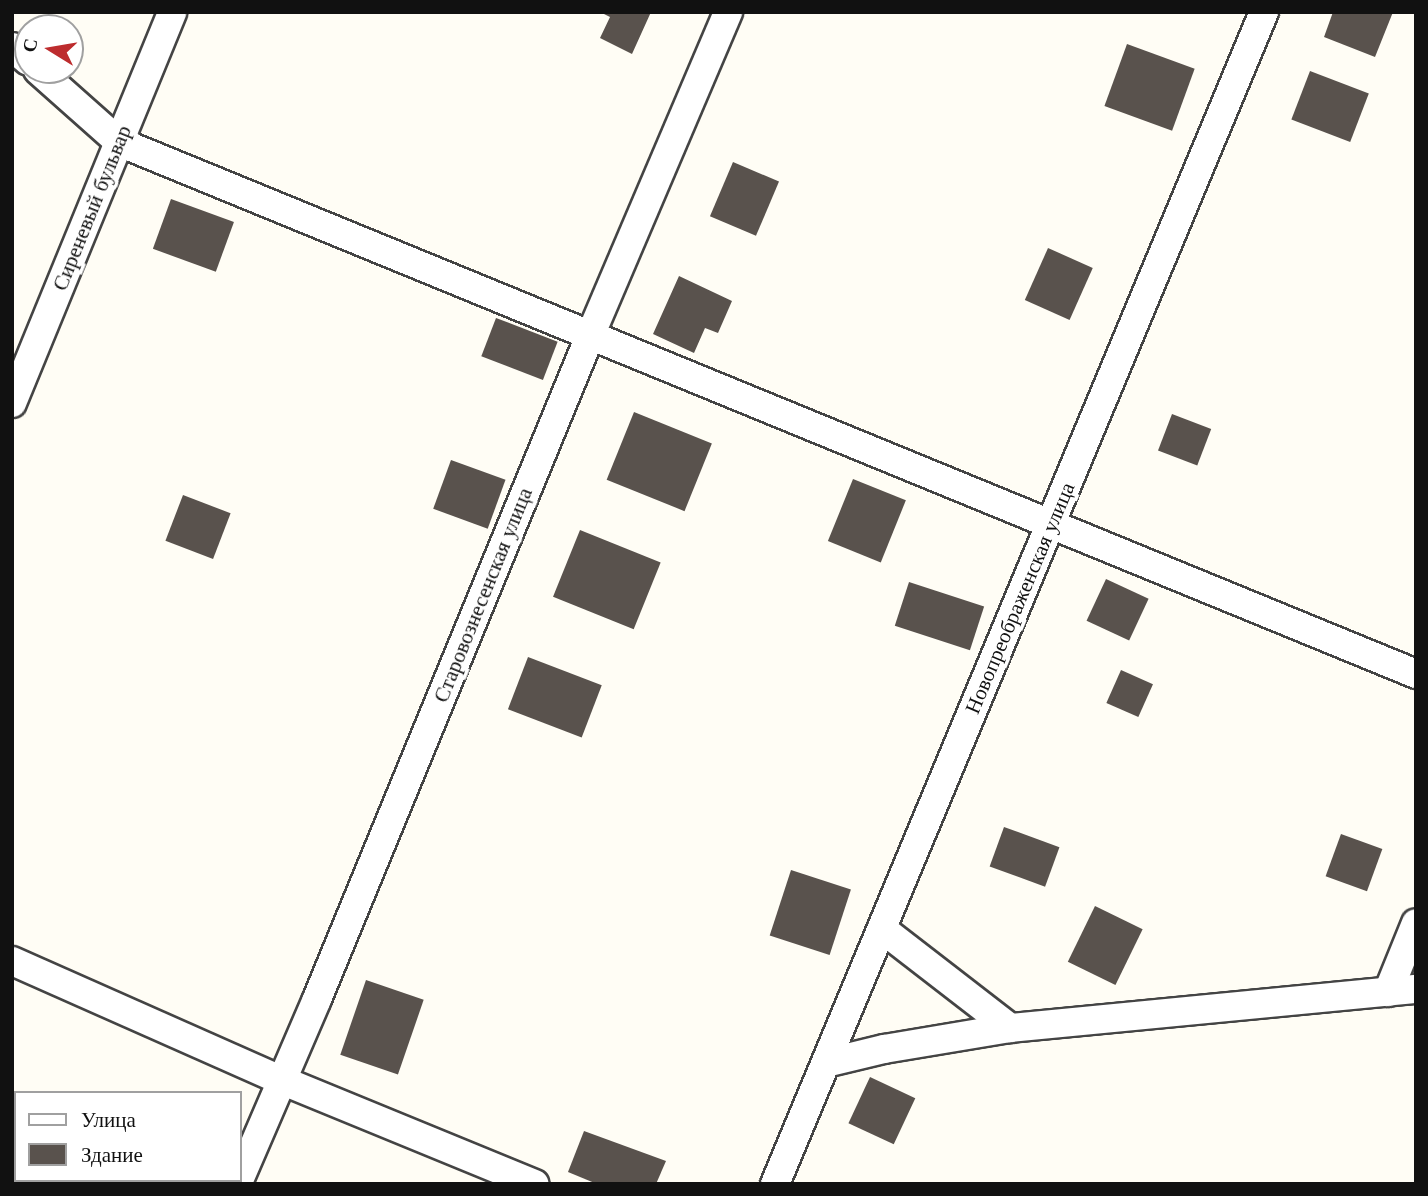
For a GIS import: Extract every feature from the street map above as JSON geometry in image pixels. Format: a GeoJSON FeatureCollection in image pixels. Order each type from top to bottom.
{"type":"FeatureCollection","features":[{"type":"Feature","properties":{"kind":"street","name":"Сиреневый бульвар"},"geometry":{"type":"LineString","coordinates":[[12,403],[172,12]]}},
{"type":"Feature","properties":{"kind":"street","name":"Старовознесенская улица"},"geometry":{"type":"LineString","coordinates":[[242,1174],[590,336],[728,12]]}},
{"type":"Feature","properties":{"kind":"street","name":"Новопреображенская улица"},"geometry":{"type":"LineString","coordinates":[[775,1184],[1264,12]]}},
{"type":"Feature","properties":{"kind":"street"},"geometry":{"type":"LineString","coordinates":[[54,84],[119,142],[1416,674]]}},
{"type":"Feature","properties":{"kind":"street"},"geometry":{"type":"LineString","coordinates":[[1388,992],[1416,923]]}},
{"type":"Feature","properties":{"kind":"street"},"geometry":{"type":"LineString","coordinates":[[882,929],[1010,1028]]}},
{"type":"Feature","properties":{"kind":"street"},"geometry":{"type":"LineString","coordinates":[[12,961],[281,1080],[534,1184]]}},
{"type":"Feature","properties":{"kind":"street"},"geometry":{"type":"LineString","coordinates":[[826,1063],[884,1049],[1010,1028],[1416,989]]}},
{"type":"Feature","properties":{"kind":"building"},"geometry":{"type":"Polygon","coordinates":[[[600,12],[651,12],[632,54],[600,38],[610,17],[600,12]]]}},
{"type":"Feature","properties":{"kind":"building"},"geometry":{"type":"Polygon","coordinates":[[[1333,12],[1393,12],[1375,57],[1324,37],[1333,12]]]}},
{"type":"Feature","properties":{"kind":"building"},"geometry":{"type":"Polygon","coordinates":[[[1127,44],[1195,69],[1172,131],[1104,106],[1127,44]]]}},
{"type":"Feature","properties":{"kind":"building"},"geometry":{"type":"Polygon","coordinates":[[[1310,71],[1369,94],[1350,142],[1291,120],[1310,71]]]}},
{"type":"Feature","properties":{"kind":"building"},"geometry":{"type":"Polygon","coordinates":[[[733,162],[779,182],[756,236],[710,216],[733,162]]]}},
{"type":"Feature","properties":{"kind":"building"},"geometry":{"type":"Polygon","coordinates":[[[171,199],[234,222],[216,272],[153,249],[171,199]]]}},
{"type":"Feature","properties":{"kind":"building"},"geometry":{"type":"Polygon","coordinates":[[[1048,248],[1093,268],[1070,320],[1025,300],[1048,248]]]}},
{"type":"Feature","properties":{"kind":"building"},"geometry":{"type":"Polygon","coordinates":[[[679,276],[732,301],[718,333],[705,328],[694,353],[653,334],[679,276]]]}},
{"type":"Feature","properties":{"kind":"building"},"geometry":{"type":"Polygon","coordinates":[[[496,318],[558,342],[543,380],[481,356],[496,318]]]}},
{"type":"Feature","properties":{"kind":"building"},"geometry":{"type":"Polygon","coordinates":[[[634,412],[712,443],[685,511],[607,480],[634,412]]]}},
{"type":"Feature","properties":{"kind":"building"},"geometry":{"type":"Polygon","coordinates":[[[1172,414],[1211,429],[1197,465],[1158,450],[1172,414]]]}},
{"type":"Feature","properties":{"kind":"building"},"geometry":{"type":"Polygon","coordinates":[[[451,460],[506,480],[488,529],[433,509],[451,460]]]}},
{"type":"Feature","properties":{"kind":"building"},"geometry":{"type":"Polygon","coordinates":[[[853,479],[906,500],[881,562],[828,541],[853,479]]]}},
{"type":"Feature","properties":{"kind":"building"},"geometry":{"type":"Polygon","coordinates":[[[183,495],[231,513],[213,559],[165,541],[183,495]]]}},
{"type":"Feature","properties":{"kind":"building"},"geometry":{"type":"Polygon","coordinates":[[[580,530],[661,563],[634,629],[553,597],[580,530]]]}},
{"type":"Feature","properties":{"kind":"building"},"geometry":{"type":"Polygon","coordinates":[[[1106,579],[1149,599],[1129,641],[1087,621],[1106,579]]]}},
{"type":"Feature","properties":{"kind":"building"},"geometry":{"type":"Polygon","coordinates":[[[909,582],[984,606],[970,650],[895,626],[909,582]]]}},
{"type":"Feature","properties":{"kind":"building"},"geometry":{"type":"Polygon","coordinates":[[[528,657],[602,685],[582,738],[508,709],[528,657]]]}},
{"type":"Feature","properties":{"kind":"building"},"geometry":{"type":"Polygon","coordinates":[[[1121,670],[1153,684],[1138,717],[1106,703],[1121,670]]]}},
{"type":"Feature","properties":{"kind":"building"},"geometry":{"type":"Polygon","coordinates":[[[1004,827],[1059,847],[1045,887],[990,866],[1004,827]]]}},
{"type":"Feature","properties":{"kind":"building"},"geometry":{"type":"Polygon","coordinates":[[[1341,834],[1382,849],[1367,891],[1326,876],[1341,834]]]}},
{"type":"Feature","properties":{"kind":"building"},"geometry":{"type":"Polygon","coordinates":[[[791,870],[851,889],[830,955],[770,936],[791,870]]]}},
{"type":"Feature","properties":{"kind":"building"},"geometry":{"type":"Polygon","coordinates":[[[1095,906],[1143,929],[1115,985],[1068,962],[1095,906]]]}},
{"type":"Feature","properties":{"kind":"building"},"geometry":{"type":"Polygon","coordinates":[[[366,980],[424,1000],[398,1075],[340,1055],[366,980]]]}},
{"type":"Feature","properties":{"kind":"building"},"geometry":{"type":"Polygon","coordinates":[[[870,1077],[915,1098],[894,1144],[848,1123],[870,1077]]]}},
{"type":"Feature","properties":{"kind":"building"},"geometry":{"type":"Polygon","coordinates":[[[584,1131],[666,1161],[656,1184],[597,1184],[568,1172],[584,1131]]]}}]}
